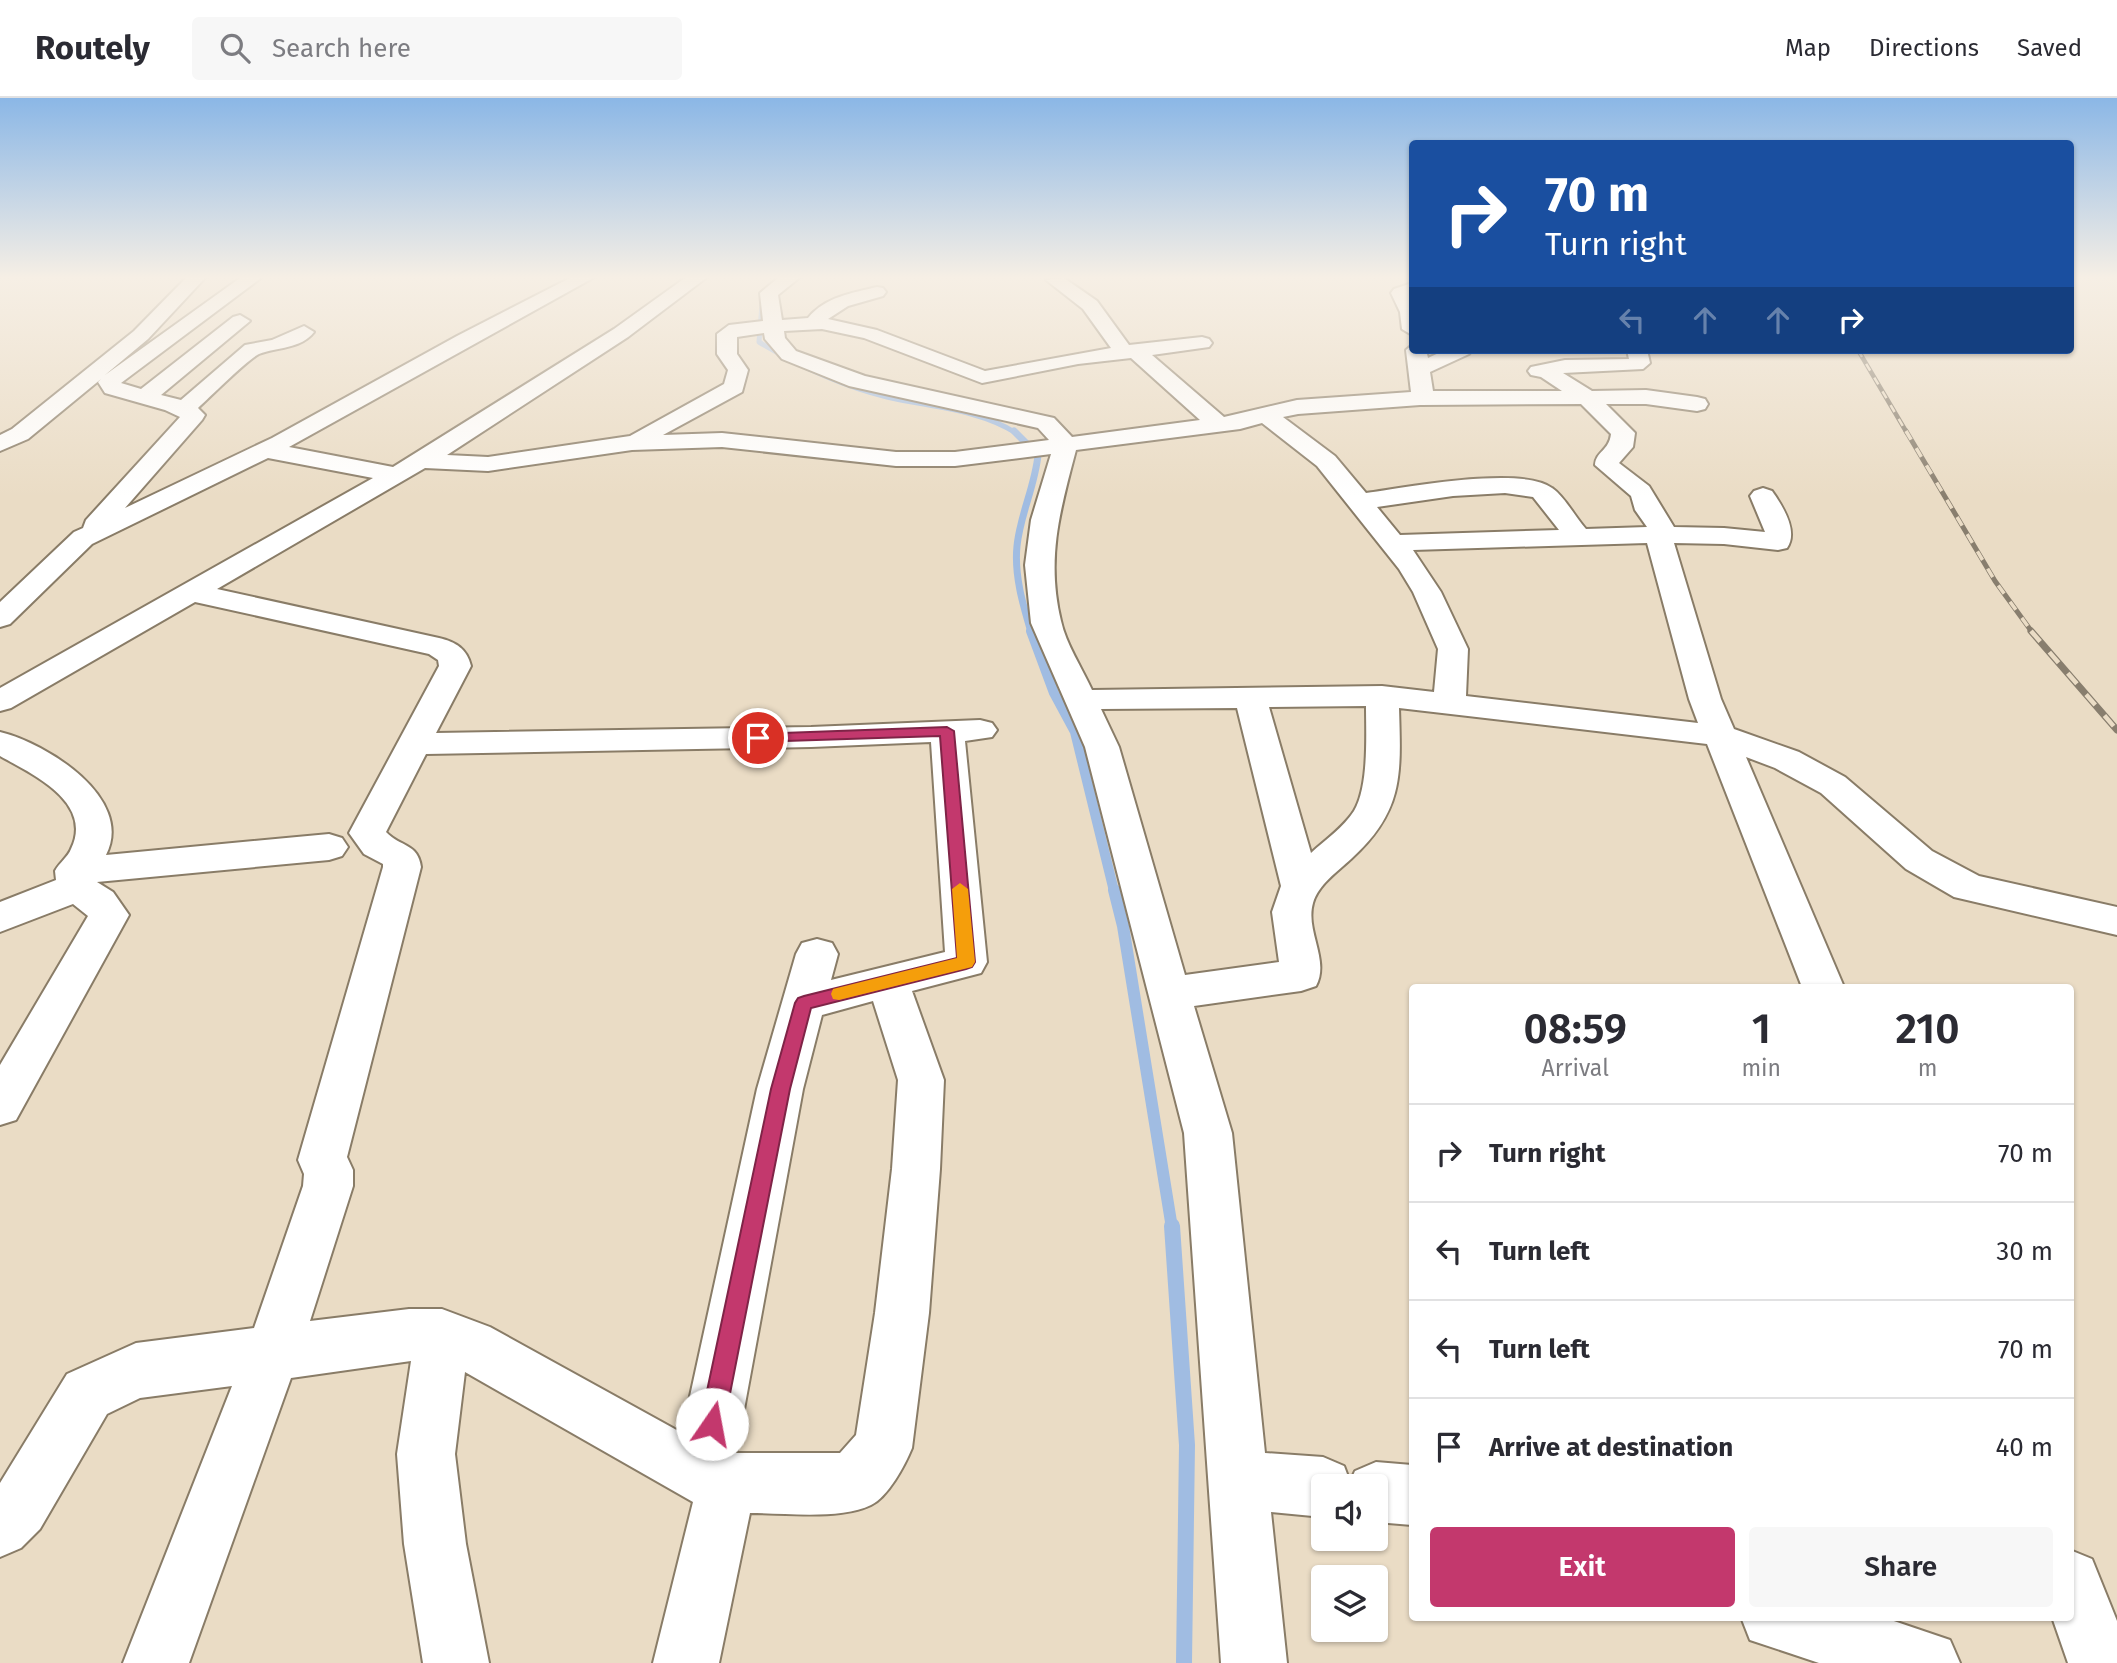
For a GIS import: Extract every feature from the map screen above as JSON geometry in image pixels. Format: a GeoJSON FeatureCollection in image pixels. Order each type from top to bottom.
{"type":"FeatureCollection","features":[{"type":"Feature","properties":{"kind":"street"},"geometry":{"type":"LineString","coordinates":[[0,444],[20,433],[121,351]]}},
{"type":"Feature","properties":{"kind":"street"},"geometry":{"type":"LineString","coordinates":[[0,618],[83,538],[194,415],[184,409],[113,388],[109,382],[153,351]]}},
{"type":"Feature","properties":{"kind":"street"},"geometry":{"type":"LineString","coordinates":[[145,397],[202,351]]}},
{"type":"Feature","properties":{"kind":"street"},"geometry":{"type":"LineString","coordinates":[[184,409],[250,351]]}},
{"type":"Feature","properties":{"kind":"street"},"geometry":{"type":"LineString","coordinates":[[12,575],[265,450],[444,351]]}},
{"type":"Feature","properties":{"kind":"street"},"geometry":{"type":"LineString","coordinates":[[0,701],[421,461],[593,351]]}},
{"type":"Feature","properties":{"kind":"street"},"geometry":{"type":"LineString","coordinates":[[632,443],[734,387],[738,370],[727,351]]}},
{"type":"Feature","properties":{"kind":"street"},"geometry":{"type":"LineString","coordinates":[[786,351],[789,355],[848,378],[916,396],[1046,423],[1058,445],[1039,565],[1046,623],[1102,747],[1208,1133],[1254,1663]]}},
{"type":"Feature","properties":{"kind":"street"},"geometry":{"type":"LineString","coordinates":[[914,351],[982,377],[1129,351]]}},
{"type":"Feature","properties":{"kind":"street"},"geometry":{"type":"LineString","coordinates":[[1129,351],[1219,425]]}},
{"type":"Feature","properties":{"kind":"street"},"geometry":{"type":"LineString","coordinates":[[1420,398],[1423,388],[1417,360],[1444,354]]}},
{"type":"Feature","properties":{"kind":"street"},"geometry":{"type":"LineString","coordinates":[[1445,397],[1511,377],[1565,366],[1636,365],[1640,363],[1638,354]]}},
{"type":"Feature","properties":{"kind":"street"},"geometry":{"type":"LineString","coordinates":[[1545,370],[1588,398],[1623,433],[1621,447],[1607,460],[1607,465],[1640,491],[1662,535],[1705,699],[1822,984]]}},
{"type":"Feature","properties":{"kind":"street"},"geometry":{"type":"LineString","coordinates":[[421,461],[488,464],[632,443],[722,440],[896,459],[955,460],[1219,425],[1297,407],[1445,397],[1664,398],[1697,404]]}},
{"type":"Feature","properties":{"kind":"street"},"geometry":{"type":"LineString","coordinates":[[1266,415],[1326,461],[1393,543],[1427,592],[1453,649],[1449,705]]}},
{"type":"Feature","properties":{"kind":"street"},"geometry":{"type":"LineString","coordinates":[[265,450],[396,475]]}},
{"type":"Feature","properties":{"kind":"street"},"geometry":{"type":"LineString","coordinates":[[1360,502],[1431,491],[1515,486],[1534,488],[1542,492],[1579,538]]}},
{"type":"Feature","properties":{"kind":"street"},"geometry":{"type":"LineString","coordinates":[[1393,543],[1662,535],[1724,536],[1778,542],[1778,527],[1763,496]]}},
{"type":"Feature","properties":{"kind":"street"},"geometry":{"type":"LineString","coordinates":[[156,1663],[272,1354],[328,1186],[329,1170],[322,1160],[402,867],[401,857],[377,845],[367,833],[454,666],[453,656],[439,647],[190,592]]}},
{"type":"Feature","properties":{"kind":"street"},"geometry":{"type":"LineString","coordinates":[[1250,696],[1301,888]]}},
{"type":"Feature","properties":{"kind":"street"},"geometry":{"type":"LineString","coordinates":[[1079,700],[1382,696],[1721,736],[1787,760],[1816,775],[1832,785],[1919,860],[1968,887],[2117,920]]}},
{"type":"Feature","properties":{"kind":"street"},"geometry":{"type":"LineString","coordinates":[[1169,993],[1301,975],[1292,906],[1301,888],[1321,865],[1362,828],[1374,807],[1383,740],[1382,696]]}},
{"type":"Feature","properties":{"kind":"street"},"geometry":{"type":"LineString","coordinates":[[414,744],[811,737],[963,731],[966,962],[804,1003]]}},
{"type":"Feature","properties":{"kind":"street"},"geometry":{"type":"LineString","coordinates":[[0,742],[74,787],[86,801],[95,822],[90,850],[76,879]]}},
{"type":"Feature","properties":{"kind":"street"},"geometry":{"type":"LineString","coordinates":[[0,918],[76,879],[329,846]]}},
{"type":"Feature","properties":{"kind":"street"},"geometry":{"type":"LineString","coordinates":[[0,1106],[110,915],[76,879]]}},
{"type":"Feature","properties":{"kind":"street"},"geometry":{"type":"LineString","coordinates":[[686,1663],[714,1479],[780,1089],[817,954]]}},
{"type":"Feature","properties":{"kind":"street"},"geometry":{"type":"LineString","coordinates":[[0,1527],[19,1508],[87,1394],[136,1371],[410,1335],[442,1335],[471,1346],[714,1479],[853,1483],[883,1448],[902,1313],[916,1168],[921,1080],[888,982]]}},
{"type":"Feature","properties":{"kind":"street"},"geometry":{"type":"LineString","coordinates":[[442,1335],[426,1454],[435,1544],[456,1663]]}},
{"type":"Feature","properties":{"kind":"street"},"geometry":{"type":"LineString","coordinates":[[1238,1480],[1311,1486]]}},
{"type":"Feature","properties":{"kind":"street"},"geometry":{"type":"LineString","coordinates":[[1388,1493],[1409,1495]]}},
{"type":"Feature","properties":{"kind":"street"},"geometry":{"type":"LineString","coordinates":[[1247,1580],[1278,1663]]}},
{"type":"Feature","properties":{"kind":"street"},"geometry":{"type":"LineString","coordinates":[[2074,1592],[2101,1663]]}},
{"type":"Feature","properties":{"kind":"street"},"geometry":{"type":"LineString","coordinates":[[1786,1621],[1927,1663]]}},
{"type":"Feature","properties":{"kind":"waterway"},"geometry":{"type":"LineString","coordinates":[[775,351],[805,367],[854,387],[887,397],[970,414],[1016,433]]}},
{"type":"Feature","properties":{"kind":"waterway"},"geometry":{"type":"LineString","coordinates":[[1016,433],[1038,455],[1021,523],[1016,557],[1020,590],[1031,632]]}},
{"type":"Feature","properties":{"kind":"waterway"},"geometry":{"type":"LineString","coordinates":[[1031,631],[1054,693],[1075,732],[1114,891]]}},
{"type":"Feature","properties":{"kind":"waterway"},"geometry":{"type":"LineString","coordinates":[[1114,890],[1123,926],[1172,1228]]}},
{"type":"Feature","properties":{"kind":"waterway"},"geometry":{"type":"LineString","coordinates":[[1172,1226],[1187,1445],[1184,1663]]}},
{"type":"Feature","properties":{"kind":"railway"},"geometry":{"type":"LineString","coordinates":[[1860,354],[1907,433]]}},
{"type":"Feature","properties":{"kind":"railway"},"geometry":{"type":"LineString","coordinates":[[1906,431],[1995,581],[2032,632]]}},
{"type":"Feature","properties":{"kind":"railway"},"geometry":{"type":"LineString","coordinates":[[2031,631],[2117,730]]}},
{"type":"Feature","properties":{"kind":"slow traffic"},"geometry":{"type":"LineString","coordinates":[[839,994],[966,962],[960,889]]}},
{"type":"Feature","properties":{"kind":"route"},"geometry":{"type":"LineString","coordinates":[[712,1424],[780,1089],[804,1003],[966,962],[947,731],[758,738]]}}]}
